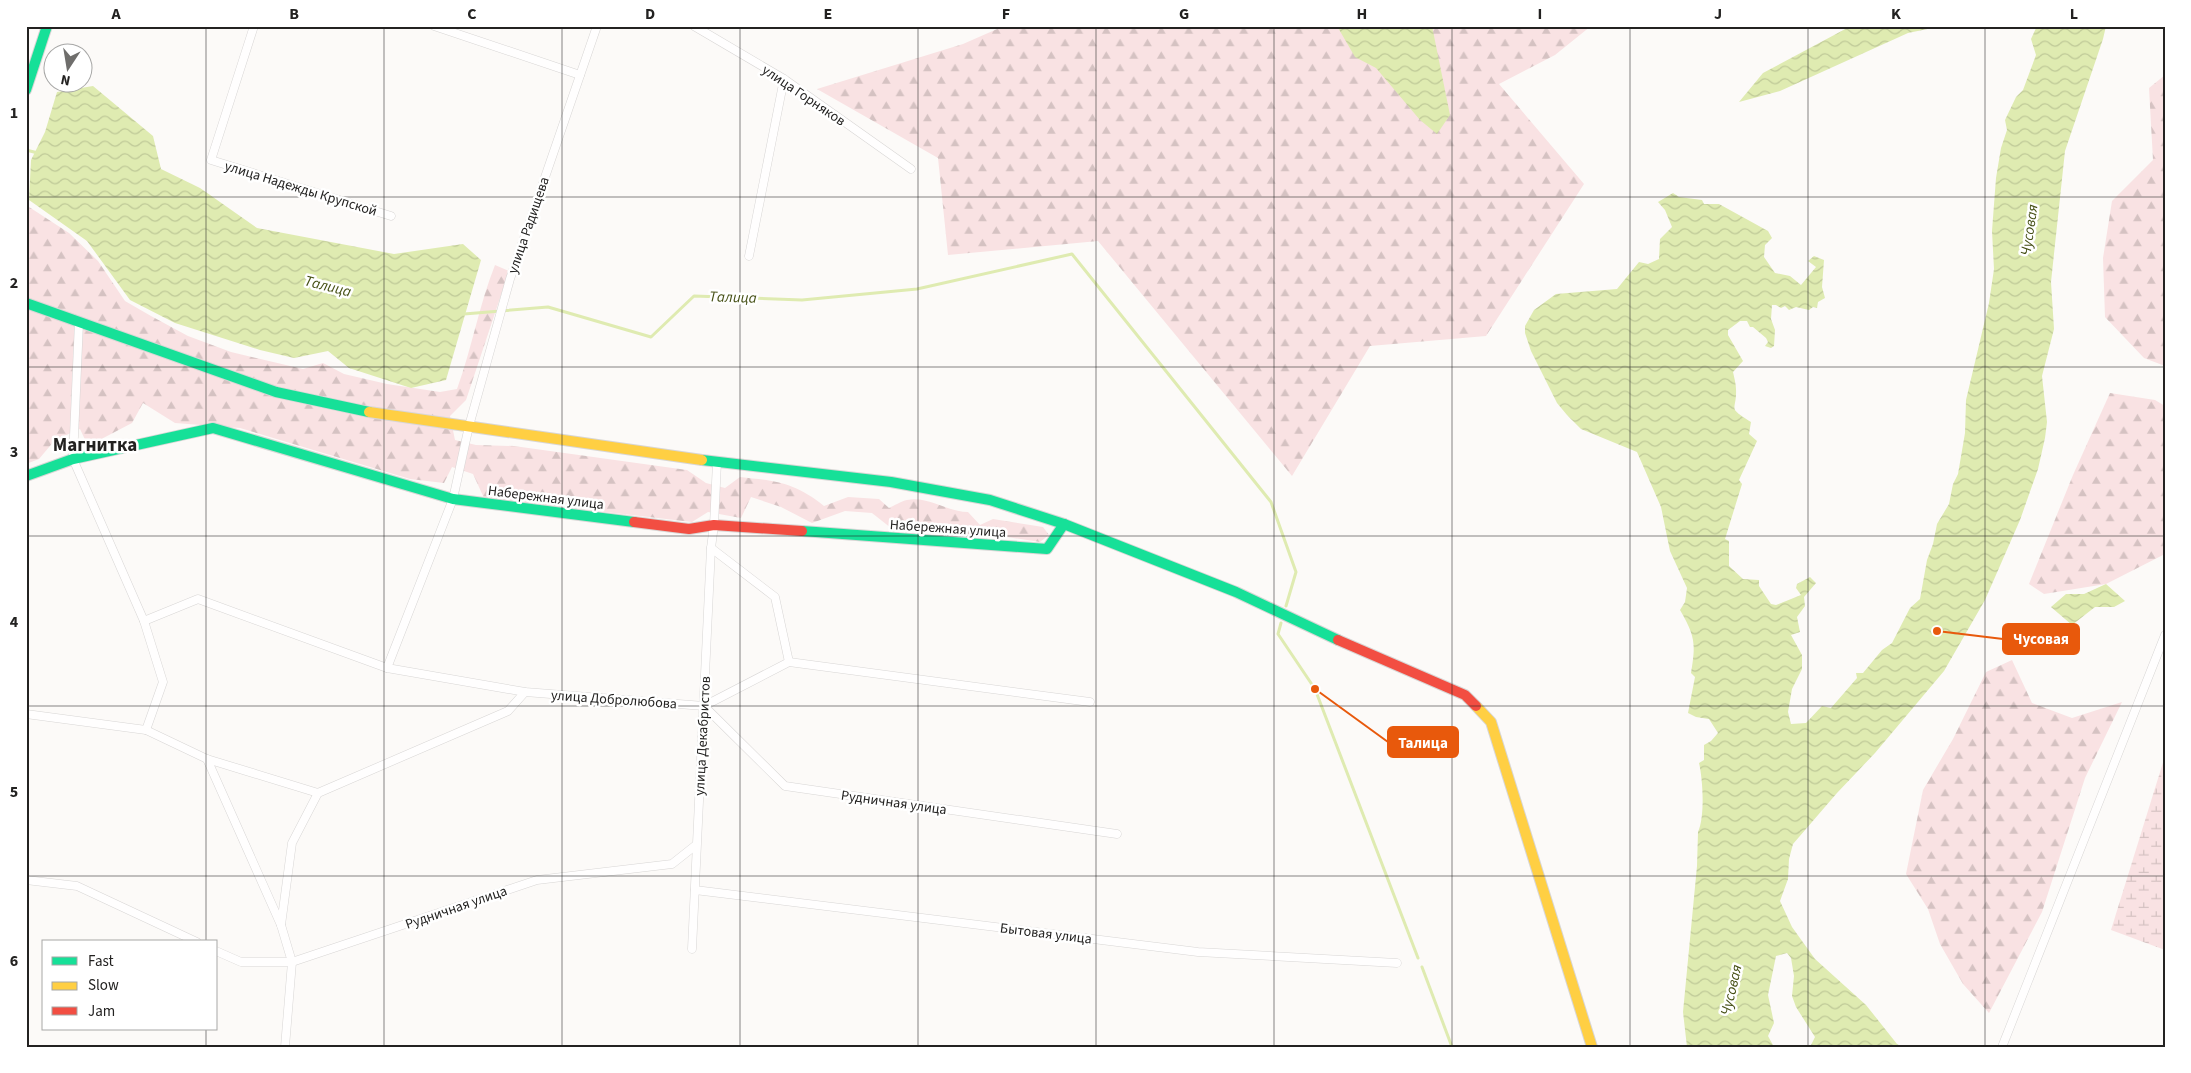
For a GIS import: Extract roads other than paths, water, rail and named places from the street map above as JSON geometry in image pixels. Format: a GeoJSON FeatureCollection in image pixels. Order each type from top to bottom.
{"type":"FeatureCollection","features":[{"type":"Feature","properties":{"kind":"street"},"geometry":{"type":"LineString","coordinates":[[26,90],[47,26]]}},
{"type":"Feature","properties":{"kind":"street","name":"улица Надежды Крупской"},"geometry":{"type":"LineString","coordinates":[[254,26],[211,160],[391,216]]}},
{"type":"Feature","properties":{"kind":"street"},"geometry":{"type":"LineString","coordinates":[[434,26],[580,75]]}},
{"type":"Feature","properties":{"kind":"street","name":"улица Радищева"},"geometry":{"type":"LineString","coordinates":[[387,668],[453,499],[469,426],[516,259],[597,26]]}},
{"type":"Feature","properties":{"kind":"street","name":"улица Горняков"},"geometry":{"type":"LineString","coordinates":[[694,26],[784,79],[911,169]]}},
{"type":"Feature","properties":{"kind":"street"},"geometry":{"type":"LineString","coordinates":[[748,256],[784,79]]}},
{"type":"Feature","properties":{"kind":"street"},"geometry":{"type":"LineString","coordinates":[[26,303],[276,392],[389,416],[717,462],[891,482],[990,500],[1064,524],[1236,592],[1319,632],[1465,695],[1491,722],[1592,1047]]}},
{"type":"Feature","properties":{"kind":"street"},"geometry":{"type":"LineString","coordinates":[[79,322],[72,459],[144,621],[163,682],[146,730]]}},
{"type":"Feature","properties":{"kind":"street","name":"Набережная улица"},"geometry":{"type":"LineString","coordinates":[[26,476],[72,459],[212,428],[453,499],[690,529],[714,524],[1048,549],[1064,524]]}},
{"type":"Feature","properties":{"kind":"street","name":"улица Декабристов"},"geometry":{"type":"LineString","coordinates":[[692,949],[711,548],[717,462]]}},
{"type":"Feature","properties":{"kind":"street"},"geometry":{"type":"LineString","coordinates":[[711,548],[775,597],[789,662]]}},
{"type":"Feature","properties":{"kind":"street","name":"улица Добролюбова"},"geometry":{"type":"LineString","coordinates":[[144,621],[198,599],[387,668],[525,692],[704,706]]}},
{"type":"Feature","properties":{"kind":"street"},"geometry":{"type":"LineString","coordinates":[[2002,1047],[2165,635]]}},
{"type":"Feature","properties":{"kind":"street"},"geometry":{"type":"LineString","coordinates":[[704,706],[789,662],[1090,702]]}},
{"type":"Feature","properties":{"kind":"street"},"geometry":{"type":"LineString","coordinates":[[281,925],[292,843],[318,793],[508,711],[525,692]]}},
{"type":"Feature","properties":{"kind":"street","name":"Рудничная улица"},"geometry":{"type":"LineString","coordinates":[[704,706],[785,786],[1117,834]]}},
{"type":"Feature","properties":{"kind":"street"},"geometry":{"type":"LineString","coordinates":[[26,714],[146,730],[207,760],[318,793]]}},
{"type":"Feature","properties":{"kind":"street"},"geometry":{"type":"LineString","coordinates":[[207,760],[281,925],[292,962],[285,1047]]}},
{"type":"Feature","properties":{"kind":"street","name":"Рудничная улица"},"geometry":{"type":"LineString","coordinates":[[218,952],[241,962],[292,962],[537,880],[672,864],[696,845]]}},
{"type":"Feature","properties":{"kind":"street"},"geometry":{"type":"LineString","coordinates":[[26,880],[77,886],[193,940]]}},
{"type":"Feature","properties":{"kind":"street","name":"Бытовая улица"},"geometry":{"type":"LineString","coordinates":[[695,890],[1198,952],[1397,963]]}},
{"type":"Feature","properties":{"kind":"water"},"geometry":{"type":"Polygon","coordinates":[[[1337,26],[1432,26],[1450,115],[1437,134],[1420,120],[1376,68],[1355,57],[1337,26]]]}},
{"type":"Feature","properties":{"kind":"water"},"geometry":{"type":"Polygon","coordinates":[[[1851,26],[1942,26],[1908,33],[1780,91],[1739,102],[1763,73],[1851,26]]]}},
{"type":"Feature","properties":{"kind":"water"},"geometry":{"type":"Polygon","coordinates":[[[2037,26],[2106,26],[2065,151],[2051,282],[2054,329],[2042,376],[2047,422],[2038,469],[2020,520],[1985,600],[1944,671],[1875,753],[1793,844],[1789,859],[1788,879],[1780,901],[1792,927],[1815,959],[1866,1005],[1897,1044],[1902,1047],[1810,1047],[1815,1037],[1796,1007],[1792,996],[1794,976],[1791,958],[1787,953],[1776,956],[1768,995],[1774,1023],[1768,1036],[1774,1047],[1687,1047],[1683,1012],[1697,866],[1698,832],[1702,817],[1702,779],[1699,763],[1704,760],[1704,745],[1711,741],[1718,733],[1709,719],[1696,717],[1688,713],[1695,677],[1691,673],[1694,654],[1693,640],[1680,610],[1685,602],[1687,588],[1670,551],[1661,507],[1637,452],[1581,429],[1567,415],[1557,403],[1531,351],[1525,333],[1525,326],[1534,310],[1556,294],[1617,289],[1639,262],[1648,264],[1659,259],[1660,239],[1672,227],[1665,210],[1658,202],[1673,193],[1679,197],[1702,200],[1704,204],[1719,204],[1768,231],[1772,238],[1765,245],[1764,257],[1775,273],[1790,276],[1801,285],[1816,267],[1808,261],[1814,256],[1824,260],[1822,287],[1825,298],[1818,302],[1817,308],[1813,307],[1809,310],[1796,307],[1789,310],[1785,306],[1781,308],[1772,305],[1771,319],[1775,330],[1774,346],[1771,348],[1765,346],[1768,342],[1766,338],[1753,327],[1750,327],[1747,321],[1740,321],[1728,330],[1728,335],[1743,361],[1733,372],[1736,389],[1734,408],[1751,422],[1749,434],[1757,441],[1739,480],[1742,484],[1725,539],[1729,541],[1729,566],[1743,579],[1759,580],[1759,586],[1771,604],[1776,605],[1801,595],[1796,588],[1797,584],[1810,577],[1816,583],[1804,597],[1805,606],[1797,617],[1800,632],[1791,635],[1802,655],[1802,669],[1792,689],[1788,712],[1791,724],[1806,723],[1822,706],[1831,708],[1857,678],[1856,673],[1863,673],[1882,650],[1892,643],[1910,608],[1920,599],[1927,560],[1937,524],[1949,504],[1953,484],[1958,474],[1965,433],[1966,400],[1989,303],[1994,269],[1992,231],[1996,178],[2001,148],[2007,130],[2005,120],[2016,97],[2023,90],[2036,55],[2031,39],[2037,26]]]}},
{"type":"Feature","properties":{"kind":"water"},"geometry":{"type":"Polygon","coordinates":[[[92,86],[153,136],[161,169],[200,188],[257,228],[394,254],[463,244],[481,260],[446,380],[411,388],[349,368],[328,351],[294,358],[260,350],[175,323],[130,300],[87,241],[29,200],[31,160],[45,132],[57,92],[92,92],[92,86]]]}},
{"type":"Feature","properties":{"kind":"water"},"geometry":{"type":"Polygon","coordinates":[[[2106,584],[2125,601],[2114,607],[2095,607],[2072,625],[2051,607],[2066,594],[2084,594],[2106,584]]]}},
{"type":"Feature","properties":{"kind":"waterway","name":"Талица"},"geometry":{"type":"LineString","coordinates":[[26,150],[38,153]]}},
{"type":"Feature","properties":{"kind":"waterway","name":"Талица"},"geometry":{"type":"LineString","coordinates":[[463,311],[464,314],[548,307],[651,337],[694,296],[802,300],[917,289],[1072,254],[1271,502],[1296,572],[1286,606]]}},
{"type":"Feature","properties":{"kind":"waterway","name":"Талица"},"geometry":{"type":"LineString","coordinates":[[1281,623],[1278,634],[1315,689],[1418,958]]}},
{"type":"Feature","properties":{"kind":"waterway","name":"Талица"},"geometry":{"type":"LineString","coordinates":[[1422,967],[1452,1047]]}},
{"type":"Feature","properties":{"kind":"place","name":"Чусовая"},"geometry":{"type":"Point","coordinates":[1937,631]}},
{"type":"Feature","properties":{"kind":"place","name":"Талица"},"geometry":{"type":"Point","coordinates":[1315,689]}},
{"type":"Feature","properties":{"kind":"district","name":"Магнитка"},"geometry":{"type":"Point","coordinates":[95,444]}}]}
